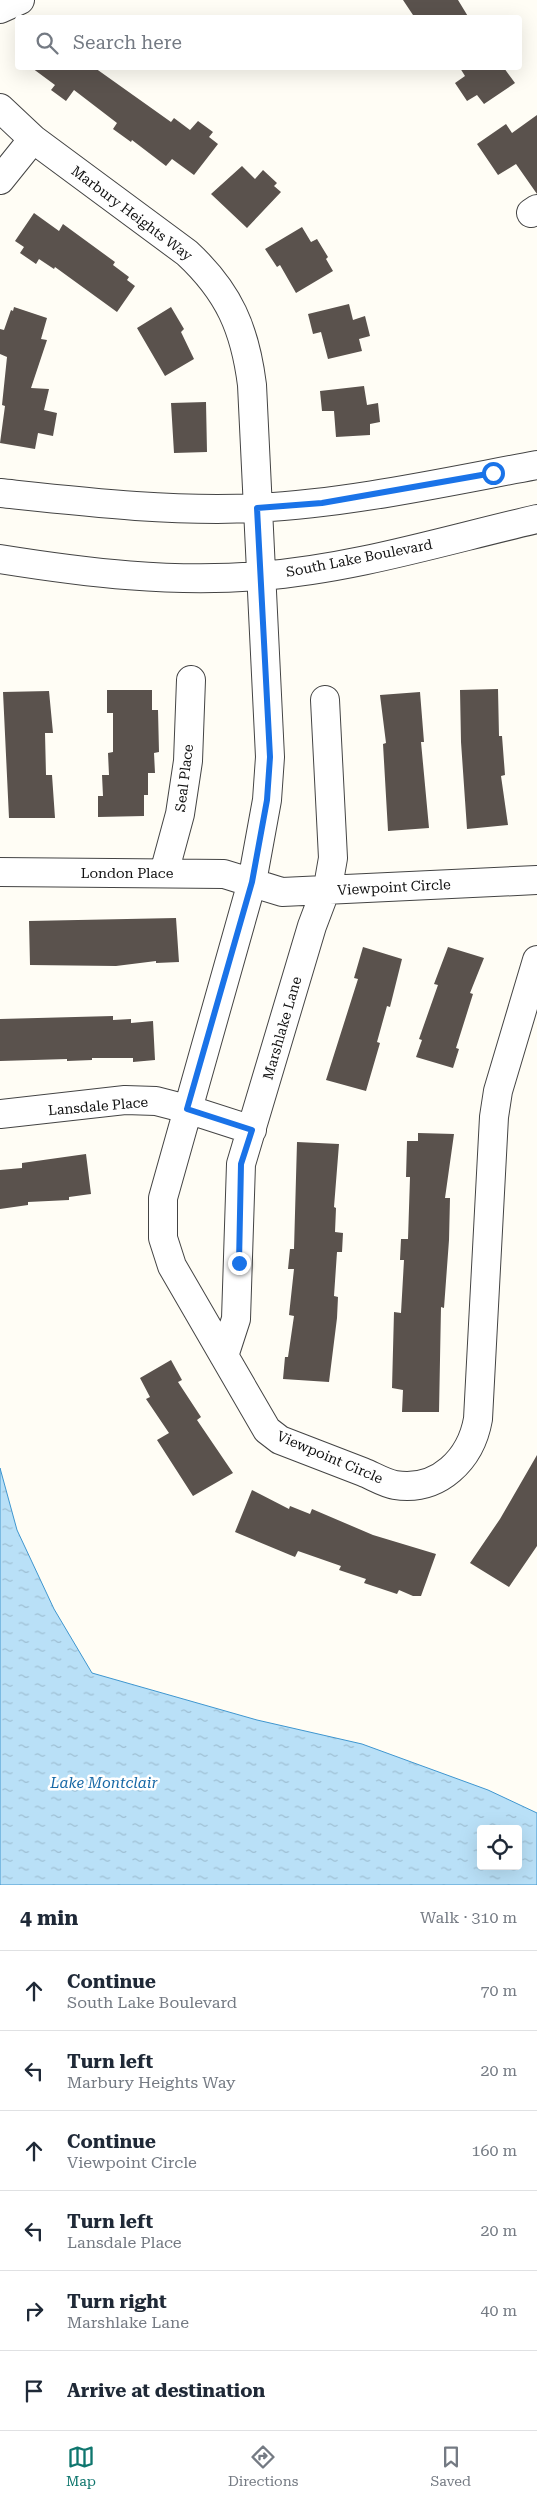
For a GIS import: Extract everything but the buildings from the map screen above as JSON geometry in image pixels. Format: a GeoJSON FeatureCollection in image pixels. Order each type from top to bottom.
{"type":"FeatureCollection","features":[{"type":"Feature","properties":{"kind":"street"},"geometry":{"type":"LineString","coordinates":[[0,9],[20,0]]}},
{"type":"Feature","properties":{"kind":"street","name":"Marbury Heights Way"},"geometry":{"type":"LineString","coordinates":[[0,108],[33,139],[187,253],[206,270],[224,296],[239,324],[248,354],[252,386],[260,576]]}},
{"type":"Feature","properties":{"kind":"street"},"geometry":{"type":"LineString","coordinates":[[0,180],[33,139]]}},
{"type":"Feature","properties":{"kind":"street"},"geometry":{"type":"LineString","coordinates":[[0,494],[126,506],[201,509],[257,508],[322,503],[537,465]]}},
{"type":"Feature","properties":{"kind":"street","name":"South Lake Boulevard"},"geometry":{"type":"LineString","coordinates":[[0,559],[118,576],[200,579],[260,576],[362,560],[537,519]]}},
{"type":"Feature","properties":{"kind":"street","name":"Viewpoint Circle"},"geometry":{"type":"LineString","coordinates":[[260,576],[270,757],[267,800],[252,882],[163,1198],[163,1238],[172,1266],[224,1356],[267,1430],[280,1440],[395,1485],[419,1485],[438,1479],[454,1468],[467,1452],[476,1434],[478,1419],[494,1117],[498,1091],[537,960]]}},
{"type":"Feature","properties":{"kind":"street","name":"Seal Place"},"geometry":{"type":"LineString","coordinates":[[164,873],[180,814],[188,761],[191,680]]}},
{"type":"Feature","properties":{"kind":"street","name":"Marshlake Lane"},"geometry":{"type":"LineString","coordinates":[[224,1356],[236,1319],[241,1164],[312,926],[326,890],[333,858],[325,700]]}},
{"type":"Feature","properties":{"kind":"street","name":"London Place"},"geometry":{"type":"LineString","coordinates":[[0,872],[224,874],[252,882]]}},
{"type":"Feature","properties":{"kind":"street","name":"Viewpoint Circle"},"geometry":{"type":"LineString","coordinates":[[252,882],[282,892],[537,880]]}},
{"type":"Feature","properties":{"kind":"street","name":"Lansdale Place"},"geometry":{"type":"LineString","coordinates":[[0,1114],[125,1100],[156,1101],[252,1130]]}},
{"type":"Feature","properties":{"kind":"water","name":"Lake Montclair"},"geometry":{"type":"Polygon","coordinates":[[[0,1468],[17,1530],[54,1609],[92,1673],[257,1720],[362,1744],[488,1790],[537,1813],[537,1885],[0,1885],[0,1468]]]}},
{"type":"Feature","properties":{"kind":"route"},"geometry":{"type":"LineString","coordinates":[[239,1263],[241,1164],[252,1130],[187,1109],[252,882],[267,800],[270,757],[257,508],[322,503],[493,473]]}}]}
